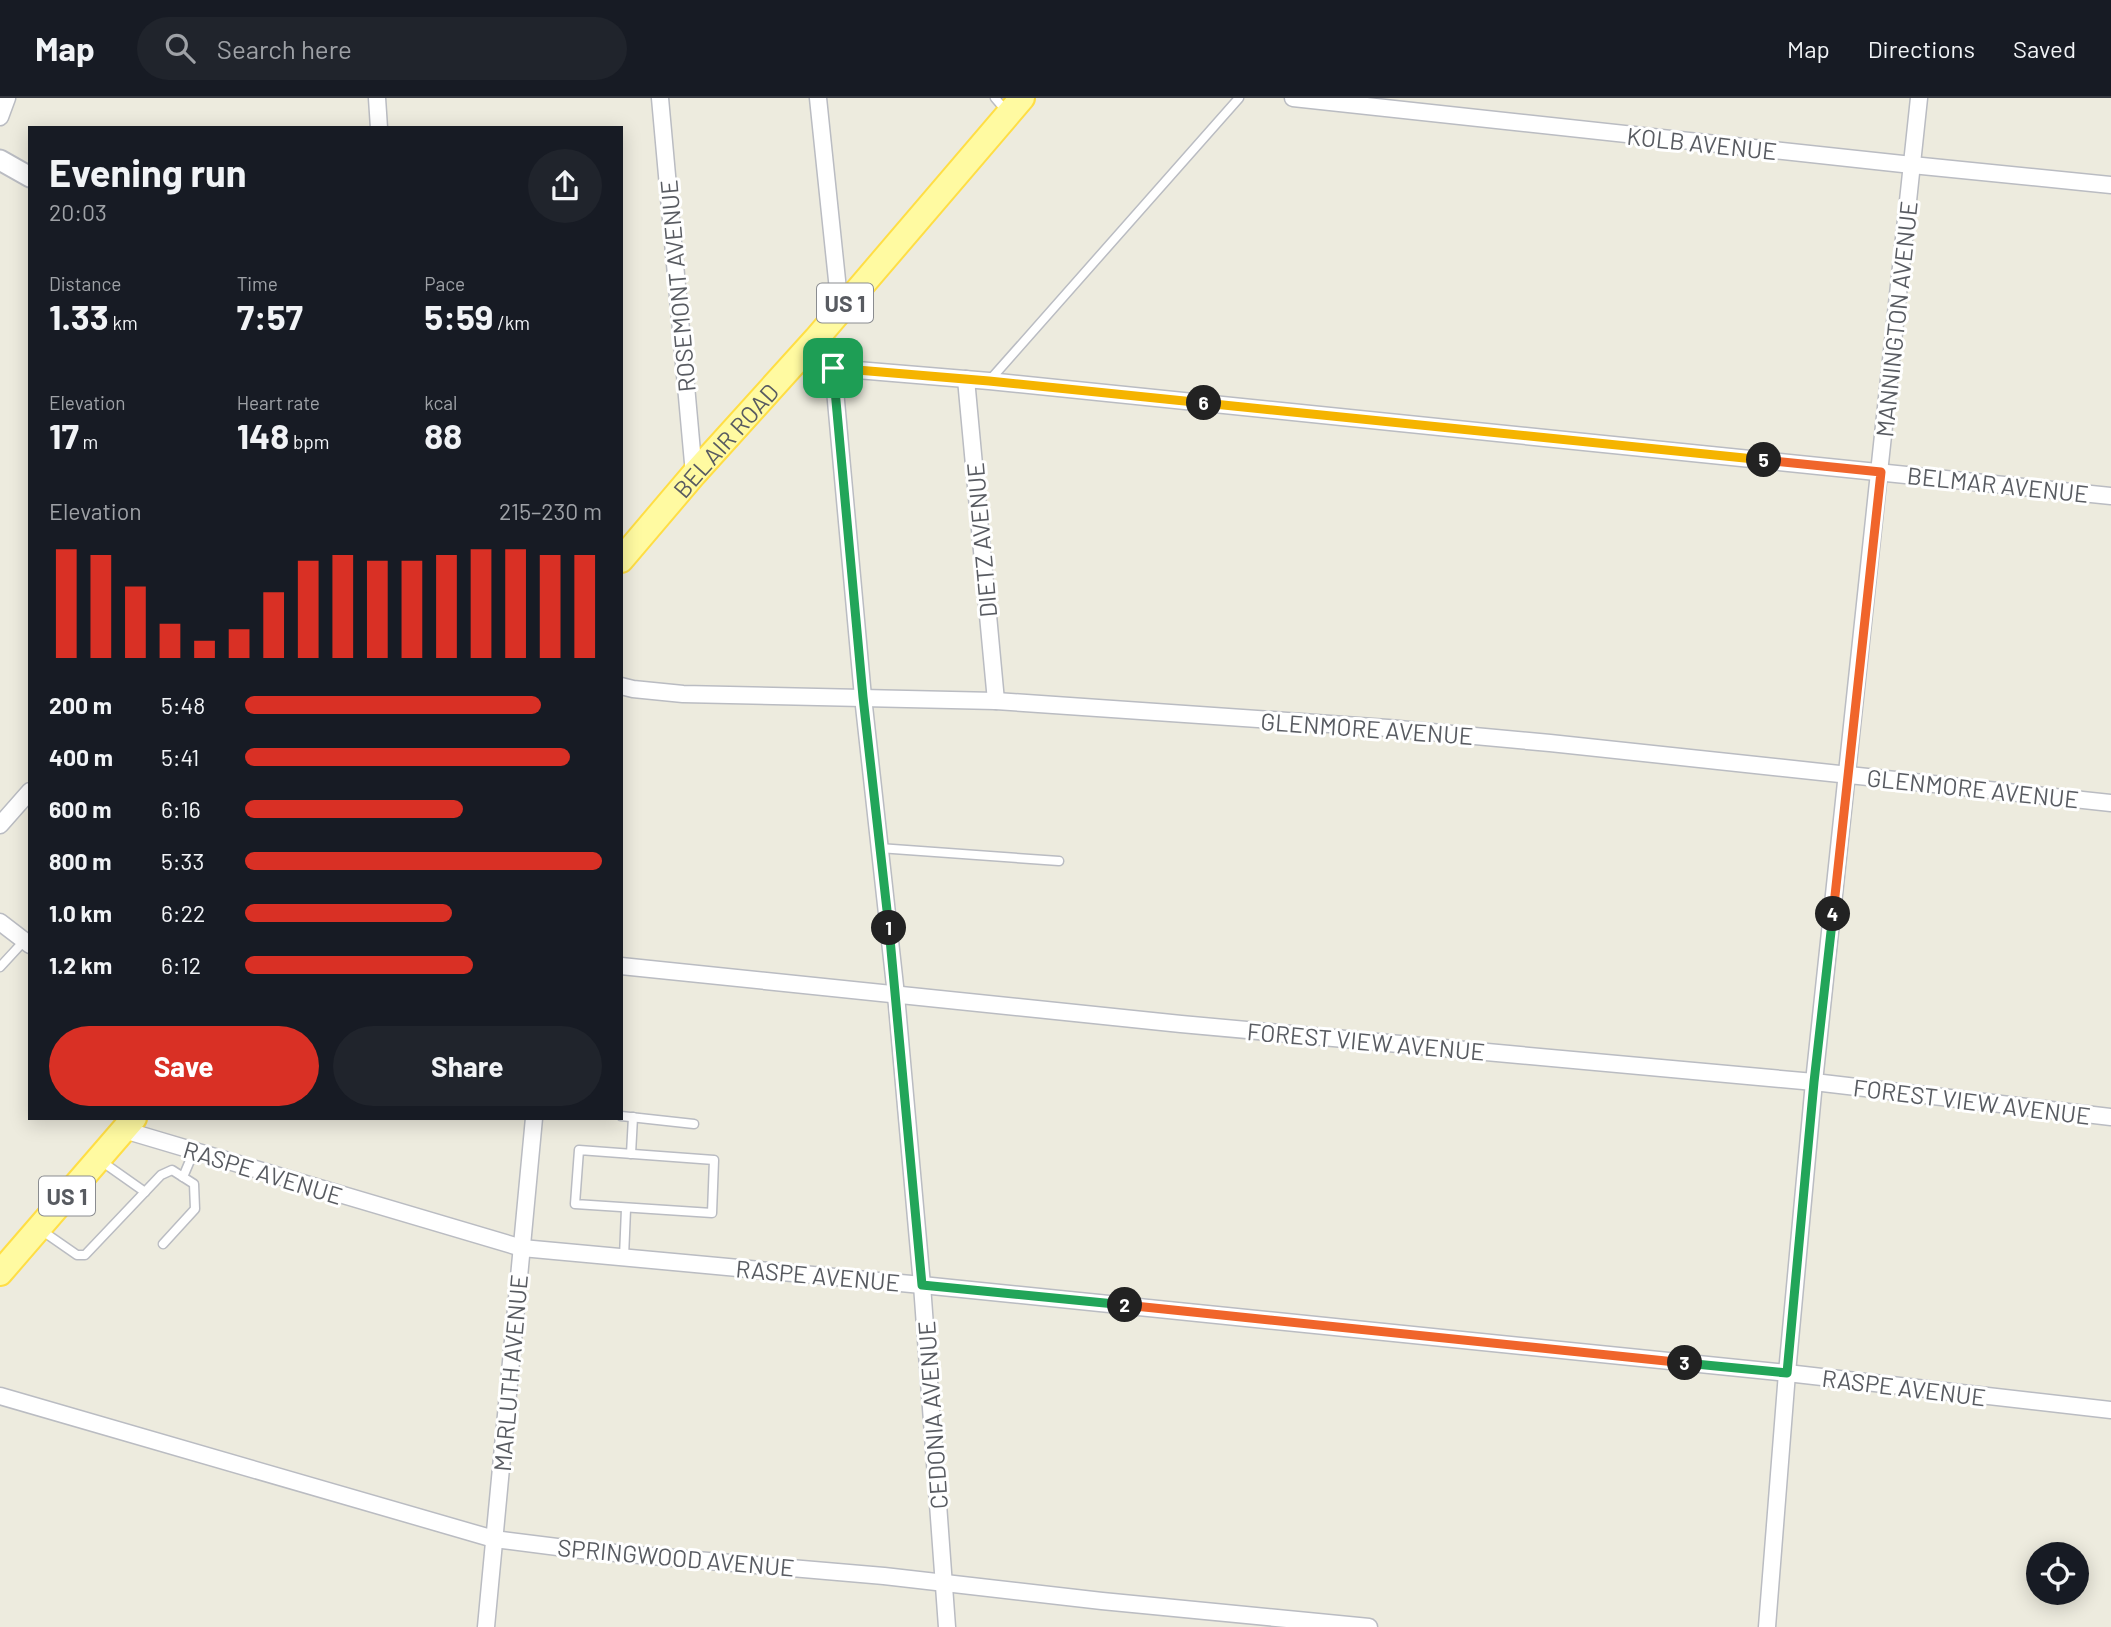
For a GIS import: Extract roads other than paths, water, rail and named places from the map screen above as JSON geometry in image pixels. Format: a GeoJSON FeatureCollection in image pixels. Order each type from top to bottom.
{"type":"FeatureCollection","features":[{"type":"Feature","properties":{"kind":"main road","name":"BELAIR ROAD"},"geometry":{"type":"LineString","coordinates":[[623,558],[694,474],[816,339],[1009,103]]}},
{"type":"Feature","properties":{"kind":"main road","name":"US 1"},"geometry":{"type":"LineString","coordinates":[[0,1273],[129,1124]]}},
{"type":"Feature","properties":{"kind":"street"},"geometry":{"type":"LineString","coordinates":[[0,117],[7,98]]}},
{"type":"Feature","properties":{"kind":"street"},"geometry":{"type":"LineString","coordinates":[[377,98],[379,126]]}},
{"type":"Feature","properties":{"kind":"street","name":"ROSEMONT AVENUE"},"geometry":{"type":"LineString","coordinates":[[660,98],[694,474]]}},
{"type":"Feature","properties":{"kind":"street"},"geometry":{"type":"LineString","coordinates":[[818,98],[840,309]]}},
{"type":"Feature","properties":{"kind":"street","name":"KOLB AVENUE"},"geometry":{"type":"LineString","coordinates":[[1293,98],[1912,166],[2111,185]]}},
{"type":"Feature","properties":{"kind":"street","name":"MANNINGTON AVENUE"},"geometry":{"type":"LineString","coordinates":[[1767,1627],[1814,1082],[1919,98]]}},
{"type":"Feature","properties":{"kind":"street"},"geometry":{"type":"LineString","coordinates":[[0,159],[28,176]]}},
{"type":"Feature","properties":{"kind":"street"},"geometry":{"type":"LineString","coordinates":[[816,339],[833,368]]}},
{"type":"Feature","properties":{"kind":"street","name":"BELMAR AVENUE"},"geometry":{"type":"LineString","coordinates":[[833,368],[989,381],[2111,496]]}},
{"type":"Feature","properties":{"kind":"street","name":"CEDONIA AVENUE"},"geometry":{"type":"LineString","coordinates":[[833,368],[863,697],[896,995],[922,1285],[947,1627]]}},
{"type":"Feature","properties":{"kind":"street","name":"DIETZ AVENUE"},"geometry":{"type":"LineString","coordinates":[[966,379],[996,701]]}},
{"type":"Feature","properties":{"kind":"street","name":"GLENMORE AVENUE"},"geometry":{"type":"LineString","coordinates":[[623,686],[683,694],[996,701],[1400,729],[2111,803]]}},
{"type":"Feature","properties":{"kind":"street"},"geometry":{"type":"LineString","coordinates":[[0,825],[28,793]]}},
{"type":"Feature","properties":{"kind":"street"},"geometry":{"type":"LineString","coordinates":[[0,922],[27,943]]}},
{"type":"Feature","properties":{"kind":"street","name":"FOREST VIEW AVENUE"},"geometry":{"type":"LineString","coordinates":[[623,966],[1195,1026],[1814,1082],[2111,1117]]}},
{"type":"Feature","properties":{"kind":"street","name":"MARLUTH AVENUE"},"geometry":{"type":"LineString","coordinates":[[486,1627],[534,1120]]}},
{"type":"Feature","properties":{"kind":"street","name":"RASPE AVENUE"},"geometry":{"type":"LineString","coordinates":[[129,1124],[194,1151],[522,1248],[922,1285],[1787,1373],[2111,1410]]}},
{"type":"Feature","properties":{"kind":"street","name":"SPRINGWOOD AVENUE"},"geometry":{"type":"LineString","coordinates":[[0,1396],[494,1539],[581,1550],[944,1583],[1222,1620],[1369,1627]]}},
{"type":"Feature","properties":{"kind":"lane"},"geometry":{"type":"LineString","coordinates":[[989,381],[1239,98]]}},
{"type":"Feature","properties":{"kind":"lane"},"geometry":{"type":"LineString","coordinates":[[879,848],[1059,862]]}},
{"type":"Feature","properties":{"kind":"lane"},"geometry":{"type":"LineString","coordinates":[[0,967],[27,943]]}},
{"type":"Feature","properties":{"kind":"lane"},"geometry":{"type":"LineString","coordinates":[[623,1116],[694,1124]]}},
{"type":"Feature","properties":{"kind":"lane"},"geometry":{"type":"LineString","coordinates":[[631,1154],[634,1117]]}},
{"type":"Feature","properties":{"kind":"lane"},"geometry":{"type":"LineString","coordinates":[[579,1150],[714,1160],[712,1213],[626,1209],[575,1204],[579,1150]]}},
{"type":"Feature","properties":{"kind":"lane"},"geometry":{"type":"LineString","coordinates":[[183,1177],[194,1151]]}},
{"type":"Feature","properties":{"kind":"lane"},"geometry":{"type":"LineString","coordinates":[[99,1159],[145,1192]]}},
{"type":"Feature","properties":{"kind":"lane"},"geometry":{"type":"LineString","coordinates":[[38,1229],[77,1255],[85,1255],[161,1175],[172,1170],[194,1184],[195,1209],[163,1244]]}},
{"type":"Feature","properties":{"kind":"lane"},"geometry":{"type":"LineString","coordinates":[[624,1257],[626,1209]]}}]}
